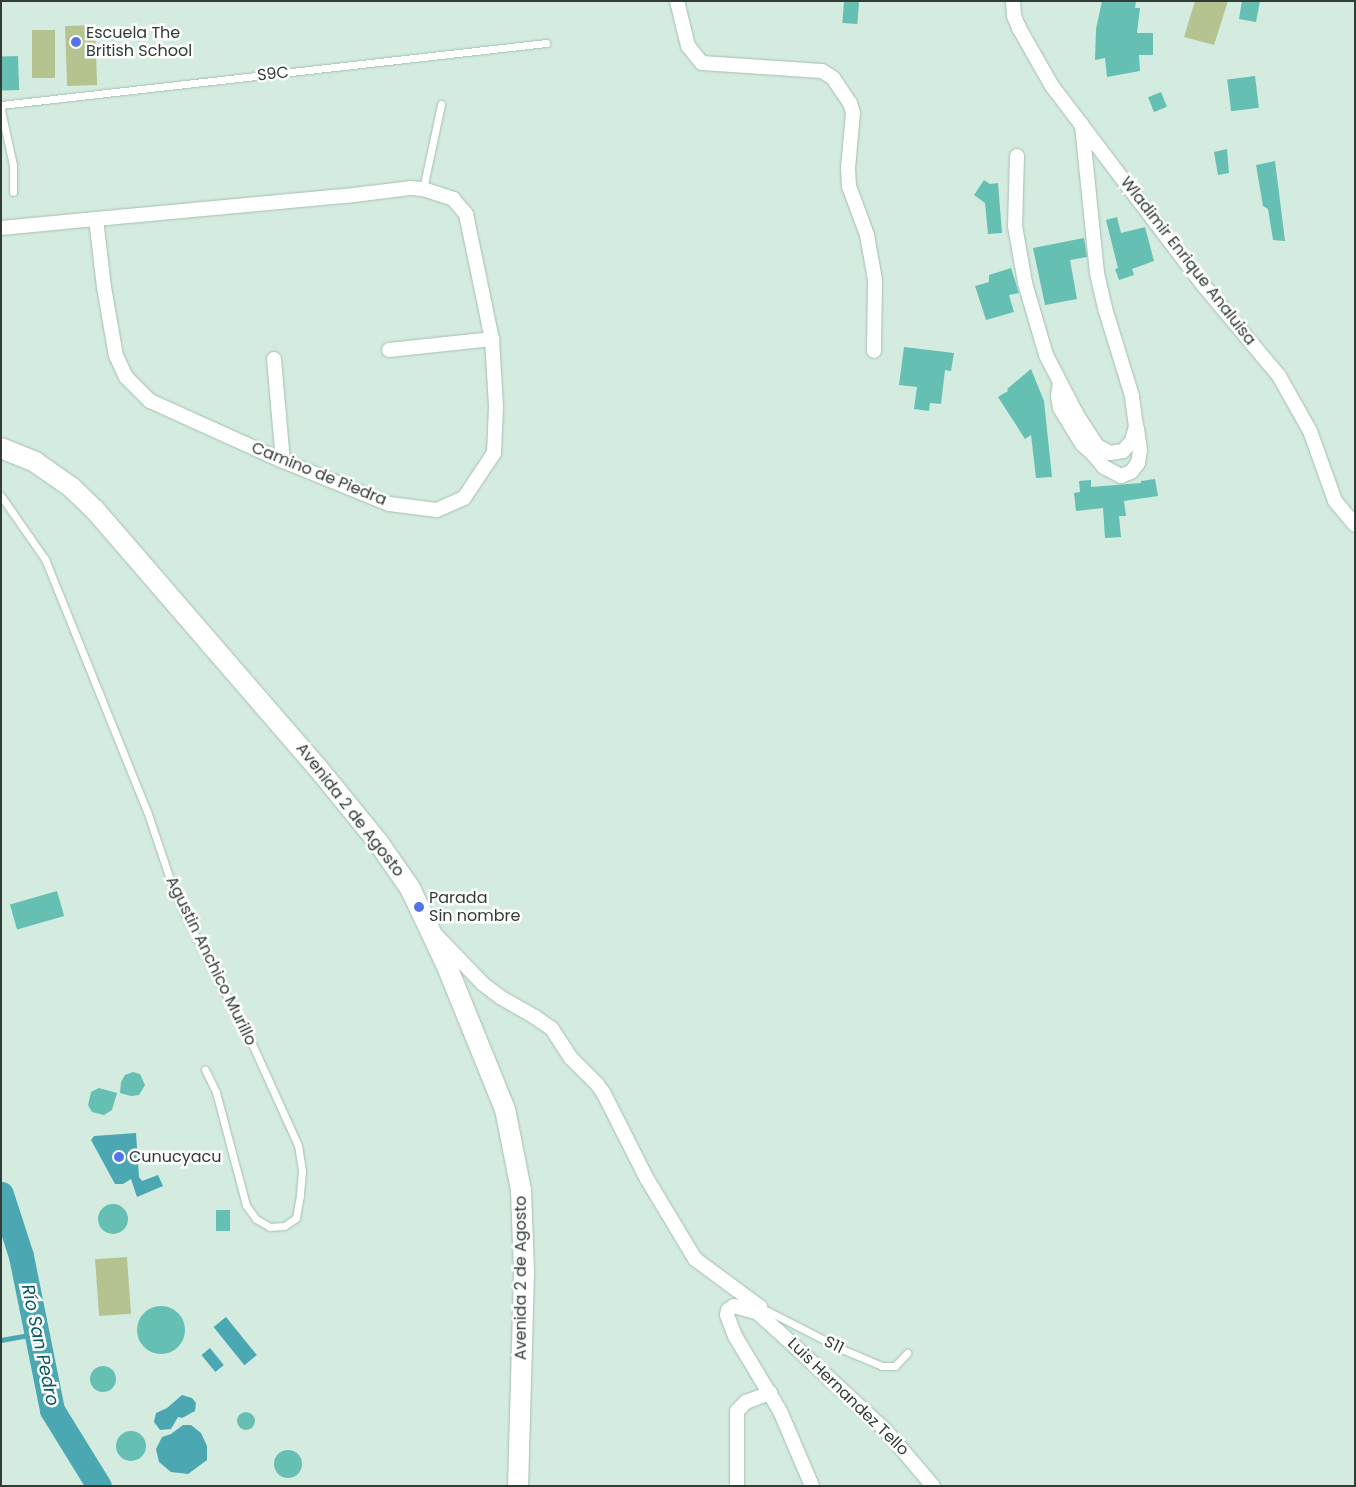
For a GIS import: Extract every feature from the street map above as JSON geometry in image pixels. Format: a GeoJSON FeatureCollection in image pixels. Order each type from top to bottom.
{"type":"FeatureCollection","features":[{"type":"Feature","properties":{"kind":"main road","name":"Avenida 2 de Agosto"},"geometry":{"type":"LineString","coordinates":[[1,448],[35,462],[71,487],[95,510],[304,752],[378,842],[410,888],[446,964],[505,1109],[521,1190],[524,1273],[518,1486]]}},
{"type":"Feature","properties":{"kind":"street"},"geometry":{"type":"LineString","coordinates":[[677,1],[688,46],[702,63],[822,71],[832,78],[850,102],[853,114],[848,168],[849,186],[868,235],[875,280],[874,351]]}},
{"type":"Feature","properties":{"kind":"street","name":"Wladimir Enrique Analuisa"},"geometry":{"type":"LineString","coordinates":[[1013,1],[1014,16],[1029,49],[1052,86],[1204,286],[1279,376],[1310,431],[1335,501],[1355,525]]}},
{"type":"Feature","properties":{"kind":"street"},"geometry":{"type":"LineString","coordinates":[[1017,156],[1015,226],[1025,283],[1046,355],[1095,450],[1113,473],[1121,476],[1131,472],[1138,463],[1140,450],[1132,396],[1105,308],[1097,273],[1082,125]]}},
{"type":"Feature","properties":{"kind":"street","name":"Camino de Piedra"},"geometry":{"type":"LineString","coordinates":[[1,228],[96,219],[423,189],[453,199],[466,214],[492,339],[496,407],[494,452],[464,498],[438,510],[390,504],[284,461],[150,401],[126,377],[116,356],[104,288],[96,219]]}},
{"type":"Feature","properties":{"kind":"street"},"geometry":{"type":"LineString","coordinates":[[388,350],[492,339]]}},
{"type":"Feature","properties":{"kind":"street"},"geometry":{"type":"LineString","coordinates":[[274,359],[284,461]]}},
{"type":"Feature","properties":{"kind":"street"},"geometry":{"type":"LineString","coordinates":[[1095,450],[1110,453],[1123,451],[1132,441],[1136,426]]}},
{"type":"Feature","properties":{"kind":"street","name":"Luis Hernandez Tello"},"geometry":{"type":"LineString","coordinates":[[428,926],[483,984],[507,1002],[536,1017],[552,1029],[571,1058],[604,1094],[647,1180],[695,1259],[759,1310],[887,1432],[933,1486]]}},
{"type":"Feature","properties":{"kind":"street"},"geometry":{"type":"LineString","coordinates":[[759,1310],[734,1306],[728,1310],[727,1315],[735,1336],[770,1392],[812,1486]]}},
{"type":"Feature","properties":{"kind":"street"},"geometry":{"type":"LineString","coordinates":[[737,1486],[737,1411],[746,1402],[770,1392]]}},
{"type":"Feature","properties":{"kind":"lane","name":"S9C"},"geometry":{"type":"LineString","coordinates":[[1,105],[546,43]]}},
{"type":"Feature","properties":{"kind":"lane"},"geometry":{"type":"LineString","coordinates":[[423,189],[441,104]]}},
{"type":"Feature","properties":{"kind":"lane"},"geometry":{"type":"LineString","coordinates":[[1,110],[13,165],[13,192]]}},
{"type":"Feature","properties":{"kind":"lane","name":"Agustin Anchico Murillo"},"geometry":{"type":"LineString","coordinates":[[1,496],[45,559],[147,811],[175,894],[210,965],[248,1035],[298,1145],[302,1170],[300,1195],[296,1218],[284,1226],[270,1227],[256,1219],[246,1205],[216,1092],[205,1069]]}},
{"type":"Feature","properties":{"kind":"lane","name":"S11"},"geometry":{"type":"LineString","coordinates":[[759,1310],[882,1366],[895,1366],[907,1353]]}},
{"type":"Feature","properties":{"kind":"green space"},"geometry":{"type":"Polygon","coordinates":[[[1195,1],[1228,1],[1214,45],[1184,37],[1195,1]]]}},
{"type":"Feature","properties":{"kind":"green space"},"geometry":{"type":"Polygon","coordinates":[[[95,25],[97,85],[67,86],[65,26],[95,25]]]}},
{"type":"Feature","properties":{"kind":"green space"},"geometry":{"type":"Polygon","coordinates":[[[32,30],[55,30],[55,78],[32,78],[32,30]]]}},
{"type":"Feature","properties":{"kind":"green space"},"geometry":{"type":"Polygon","coordinates":[[[127,1257],[131,1314],[99,1316],[95,1259],[127,1257]]]}},
{"type":"Feature","properties":{"kind":"water","name":"Cunucyacu"},"geometry":{"type":"Polygon","coordinates":[[[136,1133],[139,1177],[142,1181],[158,1175],[163,1186],[137,1197],[131,1179],[123,1184],[115,1184],[91,1140],[94,1136],[136,1133]]]}},
{"type":"Feature","properties":{"kind":"water"},"geometry":{"type":"Polygon","coordinates":[[[226,1317],[257,1355],[244,1365],[214,1327],[226,1317]]]}},
{"type":"Feature","properties":{"kind":"water"},"geometry":{"type":"Polygon","coordinates":[[[210,1348],[224,1365],[215,1372],[201,1355],[210,1348]]]}},
{"type":"Feature","properties":{"kind":"water"},"geometry":{"type":"Polygon","coordinates":[[[182,1395],[192,1398],[196,1403],[195,1411],[182,1418],[178,1417],[171,1429],[160,1430],[154,1422],[156,1413],[167,1408],[182,1395]]]}},
{"type":"Feature","properties":{"kind":"water"},"geometry":{"type":"Polygon","coordinates":[[[183,1425],[191,1425],[201,1433],[207,1446],[207,1460],[188,1474],[171,1472],[159,1462],[156,1449],[162,1437],[171,1434],[183,1425]]]}},
{"type":"Feature","properties":{"kind":"building"},"geometry":{"type":"Polygon","coordinates":[[[844,1],[859,2],[857,24],[842,23],[844,1]]]}},
{"type":"Feature","properties":{"kind":"building"},"geometry":{"type":"Polygon","coordinates":[[[1102,1],[1136,1],[1135,8],[1140,8],[1137,33],[1153,33],[1153,55],[1139,55],[1140,71],[1107,77],[1105,58],[1095,60],[1096,29],[1102,1]]]}},
{"type":"Feature","properties":{"kind":"building"},"geometry":{"type":"Polygon","coordinates":[[[1242,1],[1260,1],[1256,22],[1239,19],[1242,1]]]}},
{"type":"Feature","properties":{"kind":"building"},"geometry":{"type":"Polygon","coordinates":[[[18,56],[19,90],[2,91],[1,57],[18,56]]]}},
{"type":"Feature","properties":{"kind":"building"},"geometry":{"type":"Polygon","coordinates":[[[1255,76],[1259,108],[1231,111],[1227,79],[1255,76]]]}},
{"type":"Feature","properties":{"kind":"building"},"geometry":{"type":"Polygon","coordinates":[[[1161,92],[1167,107],[1154,112],[1148,97],[1161,92]]]}},
{"type":"Feature","properties":{"kind":"building"},"geometry":{"type":"Polygon","coordinates":[[[1227,149],[1229,173],[1218,175],[1214,152],[1227,149]]]}},
{"type":"Feature","properties":{"kind":"building"},"geometry":{"type":"Polygon","coordinates":[[[1275,161],[1285,241],[1273,240],[1268,209],[1263,206],[1256,165],[1275,161]]]}},
{"type":"Feature","properties":{"kind":"building"},"geometry":{"type":"Polygon","coordinates":[[[984,180],[990,184],[998,183],[1002,233],[988,234],[985,203],[974,195],[984,180]]]}},
{"type":"Feature","properties":{"kind":"building"},"geometry":{"type":"Polygon","coordinates":[[[1117,217],[1121,233],[1145,227],[1154,261],[1132,269],[1134,275],[1119,280],[1115,269],[1118,268],[1106,220],[1117,217]]]}},
{"type":"Feature","properties":{"kind":"building"},"geometry":{"type":"Polygon","coordinates":[[[1084,238],[1087,257],[1070,260],[1077,299],[1045,305],[1033,248],[1084,238]]]}},
{"type":"Feature","properties":{"kind":"building"},"geometry":{"type":"Polygon","coordinates":[[[1011,268],[1019,293],[1009,295],[1014,312],[986,320],[975,286],[989,282],[989,275],[1011,268]]]}},
{"type":"Feature","properties":{"kind":"building"},"geometry":{"type":"Polygon","coordinates":[[[904,347],[954,353],[951,371],[945,370],[941,404],[930,403],[929,411],[914,409],[917,387],[899,385],[904,347]]]}},
{"type":"Feature","properties":{"kind":"building"},"geometry":{"type":"Polygon","coordinates":[[[1031,369],[1044,401],[1052,477],[1036,478],[1031,435],[1025,439],[998,397],[1008,391],[1007,389],[1031,369]]]}},
{"type":"Feature","properties":{"kind":"building"},"geometry":{"type":"Polygon","coordinates":[[[1155,479],[1158,496],[1124,501],[1126,516],[1119,516],[1121,537],[1105,538],[1103,508],[1076,511],[1074,493],[1080,492],[1079,481],[1091,480],[1091,487],[1141,483],[1141,481],[1155,479]]]}},
{"type":"Feature","properties":{"kind":"building"},"geometry":{"type":"Polygon","coordinates":[[[57,891],[64,916],[17,929],[10,905],[57,891]]]}},
{"type":"Feature","properties":{"kind":"building"},"geometry":{"type":"Polygon","coordinates":[[[133,1072],[140,1074],[145,1085],[139,1095],[131,1096],[120,1093],[121,1082],[125,1075],[133,1072]]]}},
{"type":"Feature","properties":{"kind":"building"},"geometry":{"type":"Polygon","coordinates":[[[99,1088],[117,1093],[112,1110],[104,1115],[92,1112],[88,1105],[91,1092],[99,1088]]]}},
{"type":"Feature","properties":{"kind":"building"},"geometry":{"type":"Polygon","coordinates":[[[113,1204],[123,1209],[128,1219],[123,1229],[113,1234],[103,1229],[98,1219],[103,1209],[113,1204]]]}},
{"type":"Feature","properties":{"kind":"building"},"geometry":{"type":"Polygon","coordinates":[[[216,1210],[230,1210],[230,1231],[216,1231],[216,1210]]]}},
{"type":"Feature","properties":{"kind":"building"},"geometry":{"type":"Polygon","coordinates":[[[161,1306],[170,1308],[178,1313],[183,1321],[185,1330],[183,1339],[178,1347],[170,1352],[161,1354],[152,1352],[144,1347],[139,1339],[137,1330],[139,1321],[144,1313],[152,1308],[161,1306]]]}},
{"type":"Feature","properties":{"kind":"building"},"geometry":{"type":"Polygon","coordinates":[[[103,1366],[112,1370],[116,1379],[112,1388],[103,1392],[94,1388],[90,1379],[94,1370],[103,1366]]]}},
{"type":"Feature","properties":{"kind":"building"},"geometry":{"type":"Polygon","coordinates":[[[246,1412],[254,1417],[255,1421],[250,1429],[246,1430],[238,1425],[237,1421],[242,1413],[246,1412]]]}},
{"type":"Feature","properties":{"kind":"building"},"geometry":{"type":"Polygon","coordinates":[[[131,1431],[142,1435],[146,1446],[142,1457],[131,1461],[120,1457],[116,1446],[120,1435],[131,1431]]]}},
{"type":"Feature","properties":{"kind":"building"},"geometry":{"type":"Polygon","coordinates":[[[288,1450],[298,1454],[302,1464],[298,1474],[288,1478],[278,1474],[274,1464],[278,1454],[288,1450]]]}},
{"type":"Feature","properties":{"kind":"waterway","name":"Río San Pedro"},"geometry":{"type":"LineString","coordinates":[[1,1194],[21,1256],[52,1410],[99,1486]]}},
{"type":"Feature","properties":{"kind":"waterway"},"geometry":{"type":"LineString","coordinates":[[1,1340],[36,1334]]}},
{"type":"Feature","properties":{"kind":"place","name":"Escuela The British School"},"geometry":{"type":"Point","coordinates":[76,42]}},
{"type":"Feature","properties":{"kind":"place","name":"Parada Sin nombre"},"geometry":{"type":"Point","coordinates":[419,907]}},
{"type":"Feature","properties":{"kind":"place","name":"Cunucyacu"},"geometry":{"type":"Point","coordinates":[119,1157]}}]}
